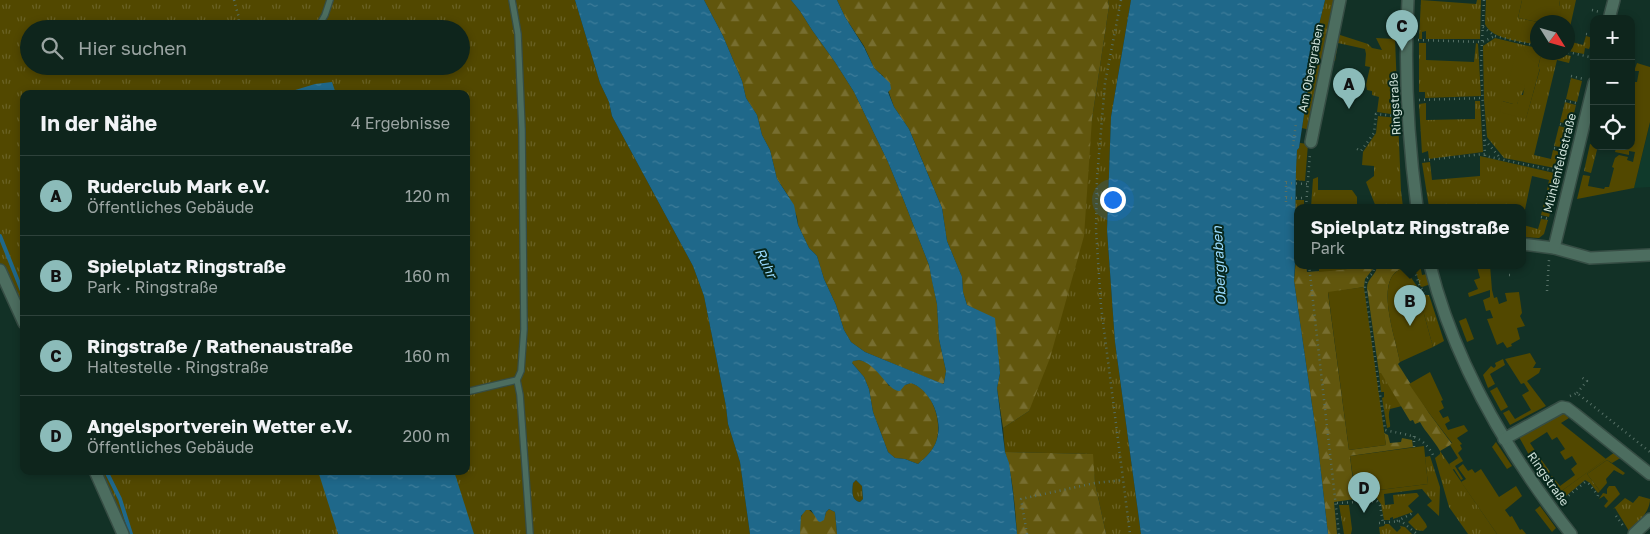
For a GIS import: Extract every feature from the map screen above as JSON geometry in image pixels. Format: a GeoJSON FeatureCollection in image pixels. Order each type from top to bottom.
{"type":"FeatureCollection","features":[{"type":"Feature","properties":{"kind":"street","name":"Am Obergraben"},"geometry":{"type":"LineString","coordinates":[[1306,142],[1340,0]]}},
{"type":"Feature","properties":{"kind":"street","name":"Ringstraße"},"geometry":{"type":"LineString","coordinates":[[1408,0],[1406,40],[1408,101],[1417,204]]}},
{"type":"Feature","properties":{"kind":"street"},"geometry":{"type":"LineString","coordinates":[[1610,15],[1614,0]]}},
{"type":"Feature","properties":{"kind":"street","name":"Mühlenfeldstraße"},"geometry":{"type":"LineString","coordinates":[[1552,248],[1590,101]]}},
{"type":"Feature","properties":{"kind":"street"},"geometry":{"type":"LineString","coordinates":[[1526,245],[1552,248],[1590,258],[1650,255]]}},
{"type":"Feature","properties":{"kind":"street","name":"Ringstraße"},"geometry":{"type":"LineString","coordinates":[[1431,269],[1453,338],[1481,399],[1504,439],[1551,510],[1571,534]]}},
{"type":"Feature","properties":{"kind":"street"},"geometry":{"type":"LineString","coordinates":[[0,270],[20,314]]}},
{"type":"Feature","properties":{"kind":"street"},"geometry":{"type":"LineString","coordinates":[[1504,439],[1562,407],[1567,408],[1650,474]]}},
{"type":"Feature","properties":{"kind":"street"},"geometry":{"type":"LineString","coordinates":[[97,475],[123,534]]}},
{"type":"Feature","properties":{"kind":"street"},"geometry":{"type":"LineString","coordinates":[[1634,534],[1650,519]]}},
{"type":"Feature","properties":{"kind":"lane"},"geometry":{"type":"LineString","coordinates":[[322,20],[330,0]]}},
{"type":"Feature","properties":{"kind":"lane"},"geometry":{"type":"LineString","coordinates":[[512,0],[518,34],[522,139],[524,329],[521,371],[517,380],[520,395],[530,534]]}},
{"type":"Feature","properties":{"kind":"lane"},"geometry":{"type":"LineString","coordinates":[[470,391],[517,380]]}},
{"type":"Feature","properties":{"kind":"path"},"geometry":{"type":"LineString","coordinates":[[234,0],[238,20]]}},
{"type":"Feature","properties":{"kind":"path"},"geometry":{"type":"LineString","coordinates":[[1121,0],[1105,82],[1097,178],[1096,230],[1100,306],[1130,534]]}},
{"type":"Feature","properties":{"kind":"path"},"geometry":{"type":"LineString","coordinates":[[1484,0],[1482,98],[1485,154]]}},
{"type":"Feature","properties":{"kind":"path"},"geometry":{"type":"LineString","coordinates":[[1483,27],[1495,36],[1530,44]]}},
{"type":"Feature","properties":{"kind":"path"},"geometry":{"type":"LineString","coordinates":[[1586,34],[1590,34]]}},
{"type":"Feature","properties":{"kind":"path"},"geometry":{"type":"LineString","coordinates":[[1406,40],[1482,42],[1495,36]]}},
{"type":"Feature","properties":{"kind":"path"},"geometry":{"type":"LineString","coordinates":[[1575,54],[1590,57]]}},
{"type":"Feature","properties":{"kind":"path"},"geometry":{"type":"LineString","coordinates":[[1408,101],[1482,98]]}},
{"type":"Feature","properties":{"kind":"path"},"geometry":{"type":"LineString","coordinates":[[1357,149],[1361,151],[1374,134],[1376,114],[1395,116]]}},
{"type":"Feature","properties":{"kind":"path"},"geometry":{"type":"LineString","coordinates":[[1293,146],[1296,123]]}},
{"type":"Feature","properties":{"kind":"path"},"geometry":{"type":"LineString","coordinates":[[1295,129],[1302,130]]}},
{"type":"Feature","properties":{"kind":"path"},"geometry":{"type":"LineString","coordinates":[[1294,140],[1306,142],[1306,204]]}},
{"type":"Feature","properties":{"kind":"path"},"geometry":{"type":"LineString","coordinates":[[1484,140],[1502,160]]}},
{"type":"Feature","properties":{"kind":"path"},"geometry":{"type":"LineString","coordinates":[[1412,162],[1485,154],[1485,156],[1572,175]]}},
{"type":"Feature","properties":{"kind":"path"},"geometry":{"type":"LineString","coordinates":[[1286,179],[1286,202]]}},
{"type":"Feature","properties":{"kind":"path"},"geometry":{"type":"LineString","coordinates":[[1286,183],[1307,184]]}},
{"type":"Feature","properties":{"kind":"path"},"geometry":{"type":"LineString","coordinates":[[1286,198],[1306,198]]}},
{"type":"Feature","properties":{"kind":"path"},"geometry":{"type":"LineString","coordinates":[[1547,291],[1546,277],[1552,248]]}},
{"type":"Feature","properties":{"kind":"path"},"geometry":{"type":"LineString","coordinates":[[1309,269],[1340,534]]}},
{"type":"Feature","properties":{"kind":"path"},"geometry":{"type":"LineString","coordinates":[[1374,269],[1374,273],[1366,281],[1365,291],[1385,430],[1414,436],[1423,440],[1433,455]]}},
{"type":"Feature","properties":{"kind":"path"},"geometry":{"type":"LineString","coordinates":[[1562,407],[1563,401],[1577,393],[1586,381],[1581,377]]}},
{"type":"Feature","properties":{"kind":"path"},"geometry":{"type":"LineString","coordinates":[[1577,393],[1650,452]]}},
{"type":"Feature","properties":{"kind":"path"},"geometry":{"type":"LineString","coordinates":[[1414,436],[1414,447]]}},
{"type":"Feature","properties":{"kind":"path"},"geometry":{"type":"LineString","coordinates":[[1027,534],[1021,499],[1095,483],[1123,480]]}},
{"type":"Feature","properties":{"kind":"path"},"geometry":{"type":"LineString","coordinates":[[1551,510],[1585,482],[1598,495],[1597,498]]}},
{"type":"Feature","properties":{"kind":"path"},"geometry":{"type":"LineString","coordinates":[[1336,503],[1377,501],[1380,505],[1381,523],[1401,521],[1417,534]]}},
{"type":"Feature","properties":{"kind":"path"},"geometry":{"type":"LineString","coordinates":[[1396,521],[1414,513]]}},
{"type":"Feature","properties":{"kind":"path"},"geometry":{"type":"LineString","coordinates":[[1616,516],[1624,527]]}},
{"type":"Feature","properties":{"kind":"shaded area"},"geometry":{"type":"Polygon","coordinates":[[[1650,122],[1650,187],[1634,188],[1647,136],[1650,122]]]}},
{"type":"Feature","properties":{"kind":"green space"},"geometry":{"type":"Polygon","coordinates":[[[0,0],[575,0],[612,116],[693,266],[704,296],[728,424],[740,462],[750,534],[131,534],[128,524],[127,534],[97,475],[470,475],[470,90],[20,90],[20,314],[0,270],[0,0]]]}},
{"type":"Feature","properties":{"kind":"green space"},"geometry":{"type":"Polygon","coordinates":[[[704,0],[791,0],[854,92],[888,162],[929,265],[937,304],[939,339],[946,371],[944,383],[942,384],[865,352],[851,342],[844,330],[817,256],[809,248],[798,225],[789,197],[777,179],[770,150],[762,135],[757,115],[746,98],[742,81],[723,36],[704,0]]]}},
{"type":"Feature","properties":{"kind":"green space"},"geometry":{"type":"Polygon","coordinates":[[[837,0],[1108,0],[1109,6],[1092,119],[1084,236],[1050,358],[1029,411],[1003,428],[997,388],[1000,373],[994,319],[967,305],[963,292],[962,277],[947,241],[942,208],[915,143],[909,129],[894,107],[883,76],[874,68],[864,46],[845,17],[837,0]]]}},
{"type":"Feature","properties":{"kind":"green space"},"geometry":{"type":"Polygon","coordinates":[[[1108,0],[1131,0],[1111,117],[1107,230],[1115,342],[1141,534],[1106,534],[1095,483],[1092,454],[1005,452],[1003,428],[1029,411],[1092,119],[1109,6],[1108,0]]]}},
{"type":"Feature","properties":{"kind":"green space"},"geometry":{"type":"Polygon","coordinates":[[[1325,0],[1336,0],[1310,130],[1302,128],[1315,41],[1325,0]]]}},
{"type":"Feature","properties":{"kind":"green space"},"geometry":{"type":"Polygon","coordinates":[[[1421,0],[1476,4],[1477,0],[1481,0],[1480,39],[1426,39],[1426,31],[1422,32],[1422,39],[1419,39],[1421,0]]]}},
{"type":"Feature","properties":{"kind":"green space"},"geometry":{"type":"Polygon","coordinates":[[[1486,0],[1522,0],[1518,18],[1530,20],[1530,44],[1501,37],[1485,24],[1486,0]]]}},
{"type":"Feature","properties":{"kind":"green space"},"geometry":{"type":"Polygon","coordinates":[[[1522,0],[1560,0],[1559,6],[1562,7],[1560,15],[1530,15],[1530,20],[1518,18],[1522,0]]]}},
{"type":"Feature","properties":{"kind":"green space"},"geometry":{"type":"Polygon","coordinates":[[[1560,0],[1576,0],[1573,15],[1559,15],[1561,7],[1559,7],[1560,0]]]}},
{"type":"Feature","properties":{"kind":"green space"},"geometry":{"type":"Polygon","coordinates":[[[1337,34],[1382,50],[1376,38],[1395,39],[1398,115],[1377,112],[1379,97],[1372,95],[1372,91],[1367,90],[1366,85],[1370,67],[1365,66],[1365,49],[1338,43],[1335,61],[1330,61],[1337,34]]]}},
{"type":"Feature","properties":{"kind":"green space"},"geometry":{"type":"Polygon","coordinates":[[[1586,36],[1590,37],[1589,49],[1585,48],[1584,54],[1575,52],[1575,43],[1583,45],[1586,36]]]}},
{"type":"Feature","properties":{"kind":"green space"},"geometry":{"type":"Polygon","coordinates":[[[1495,38],[1530,46],[1530,60],[1539,60],[1517,104],[1502,101],[1526,118],[1540,69],[1538,68],[1540,60],[1557,60],[1534,155],[1551,159],[1553,150],[1564,153],[1561,163],[1556,162],[1555,168],[1504,158],[1487,137],[1483,46],[1495,38]]]}},
{"type":"Feature","properties":{"kind":"green space"},"geometry":{"type":"Polygon","coordinates":[[[1419,43],[1426,43],[1426,60],[1474,62],[1476,43],[1478,44],[1481,96],[1425,98],[1425,92],[1419,92],[1419,43]]]}},
{"type":"Feature","properties":{"kind":"green space"},"geometry":{"type":"Polygon","coordinates":[[[1517,49],[1530,52],[1530,60],[1540,60],[1538,67],[1540,68],[1526,119],[1500,112],[1502,101],[1517,104],[1520,95],[1523,95],[1525,85],[1509,81],[1517,49]]]}},
{"type":"Feature","properties":{"kind":"green space"},"geometry":{"type":"Polygon","coordinates":[[[1557,60],[1570,60],[1569,63],[1557,60]]]}},
{"type":"Feature","properties":{"kind":"green space"},"geometry":{"type":"Polygon","coordinates":[[[1637,63],[1650,67],[1650,122],[1634,188],[1577,199],[1583,175],[1590,176],[1588,186],[1604,189],[1609,187],[1615,158],[1619,155],[1628,157],[1627,160],[1633,162],[1635,152],[1629,151],[1629,155],[1615,152],[1616,150],[1635,150],[1635,82],[1637,82],[1639,71],[1635,71],[1637,63]]]}},
{"type":"Feature","properties":{"kind":"green space"},"geometry":{"type":"Polygon","coordinates":[[[1571,78],[1582,81],[1577,102],[1566,99],[1571,78]]]}},
{"type":"Feature","properties":{"kind":"green space"},"geometry":{"type":"Polygon","coordinates":[[[1475,101],[1480,101],[1483,152],[1429,159],[1428,151],[1422,153],[1419,104],[1426,103],[1426,120],[1475,119],[1475,101]]]}},
{"type":"Feature","properties":{"kind":"green space"},"geometry":{"type":"Polygon","coordinates":[[[1565,102],[1576,105],[1571,125],[1560,122],[1565,102]]]}},
{"type":"Feature","properties":{"kind":"green space"},"geometry":{"type":"Polygon","coordinates":[[[1378,116],[1398,118],[1403,204],[1375,204],[1366,182],[1374,176],[1374,166],[1362,165],[1363,152],[1376,133],[1378,116]]]}},
{"type":"Feature","properties":{"kind":"green space"},"geometry":{"type":"Polygon","coordinates":[[[1559,126],[1570,129],[1565,148],[1554,146],[1559,126]]]}},
{"type":"Feature","properties":{"kind":"green space"},"geometry":{"type":"Polygon","coordinates":[[[1300,143],[1308,144],[1305,181],[1295,180],[1297,150],[1300,143]]]}},
{"type":"Feature","properties":{"kind":"green space"},"geometry":{"type":"Polygon","coordinates":[[[1590,144],[1590,150],[1597,150],[1591,173],[1584,171],[1590,144]]]}},
{"type":"Feature","properties":{"kind":"green space"},"geometry":{"type":"Polygon","coordinates":[[[1480,156],[1554,173],[1552,180],[1557,182],[1555,191],[1547,190],[1549,180],[1532,176],[1526,205],[1429,204],[1422,163],[1430,162],[1432,180],[1480,176],[1480,156]]]}},
{"type":"Feature","properties":{"kind":"green space"},"geometry":{"type":"Polygon","coordinates":[[[1318,177],[1318,204],[1311,204],[1313,179],[1318,177]]]}},
{"type":"Feature","properties":{"kind":"green space"},"geometry":{"type":"Polygon","coordinates":[[[1318,190],[1352,190],[1357,197],[1357,204],[1318,204],[1318,190]]]}},
{"type":"Feature","properties":{"kind":"green space"},"geometry":{"type":"Polygon","coordinates":[[[1546,195],[1554,196],[1549,217],[1541,215],[1546,195]]]}},
{"type":"Feature","properties":{"kind":"green space"},"geometry":{"type":"Polygon","coordinates":[[[1295,200],[1304,200],[1304,204],[1295,204],[1295,200]]]}},
{"type":"Feature","properties":{"kind":"green space"},"geometry":{"type":"Polygon","coordinates":[[[1541,219],[1548,220],[1544,234],[1539,238],[1526,237],[1526,226],[1538,229],[1541,219]]]}},
{"type":"Feature","properties":{"kind":"green space"},"geometry":{"type":"Polygon","coordinates":[[[1295,269],[1307,269],[1307,272],[1373,269],[1365,279],[1364,287],[1328,293],[1349,450],[1386,445],[1384,433],[1388,435],[1390,443],[1401,442],[1402,438],[1412,440],[1413,447],[1350,456],[1355,499],[1334,502],[1337,534],[1328,534],[1318,446],[1294,281],[1295,269]]]}},
{"type":"Feature","properties":{"kind":"green space"},"geometry":{"type":"Polygon","coordinates":[[[1319,269],[1350,269],[1319,272],[1319,269]]]}},
{"type":"Feature","properties":{"kind":"green space"},"geometry":{"type":"Polygon","coordinates":[[[1376,269],[1403,269],[1395,273],[1389,282],[1388,295],[1391,324],[1400,362],[1398,364],[1429,413],[1452,444],[1440,451],[1420,422],[1415,424],[1413,420],[1410,421],[1381,373],[1379,373],[1367,288],[1376,269]]]}},
{"type":"Feature","properties":{"kind":"green space"},"geometry":{"type":"Polygon","coordinates":[[[1406,269],[1411,273],[1410,276],[1423,295],[1424,314],[1433,347],[1400,362],[1391,325],[1388,295],[1389,282],[1395,273],[1406,269]]]}},
{"type":"Feature","properties":{"kind":"green space"},"geometry":{"type":"Polygon","coordinates":[[[1415,269],[1421,269],[1422,275],[1427,274],[1431,284],[1420,286],[1415,269]]]}},
{"type":"Feature","properties":{"kind":"green space"},"geometry":{"type":"Polygon","coordinates":[[[1478,269],[1490,269],[1492,290],[1494,298],[1497,297],[1499,304],[1507,301],[1505,293],[1519,292],[1522,313],[1520,316],[1525,326],[1517,328],[1520,339],[1511,344],[1512,346],[1507,348],[1503,342],[1497,345],[1487,319],[1493,318],[1490,310],[1486,311],[1483,300],[1490,297],[1490,290],[1469,297],[1468,293],[1478,289],[1474,280],[1480,278],[1478,269]]]}},
{"type":"Feature","properties":{"kind":"green space"},"geometry":{"type":"Polygon","coordinates":[[[1364,287],[1386,445],[1349,450],[1328,292],[1364,287]]]}},
{"type":"Feature","properties":{"kind":"green space"},"geometry":{"type":"Polygon","coordinates":[[[1423,295],[1429,295],[1444,341],[1433,347],[1424,314],[1423,295]]]}},
{"type":"Feature","properties":{"kind":"green space"},"geometry":{"type":"Polygon","coordinates":[[[1466,318],[1474,339],[1467,342],[1459,321],[1466,318]]]}},
{"type":"Feature","properties":{"kind":"green space"},"geometry":{"type":"Polygon","coordinates":[[[1530,353],[1536,363],[1533,368],[1541,368],[1539,373],[1527,381],[1546,406],[1510,425],[1503,413],[1509,410],[1515,419],[1531,410],[1522,395],[1529,391],[1524,383],[1521,384],[1505,359],[1530,353]]]}},
{"type":"Feature","properties":{"kind":"green space"},"geometry":{"type":"Polygon","coordinates":[[[1503,359],[1505,365],[1490,374],[1495,384],[1488,388],[1483,375],[1491,366],[1494,368],[1496,366],[1495,363],[1503,359]]]}},
{"type":"Feature","properties":{"kind":"green space"},"geometry":{"type":"Polygon","coordinates":[[[859,360],[873,367],[889,386],[911,383],[918,387],[925,392],[934,406],[938,423],[936,443],[927,456],[918,464],[905,459],[895,458],[888,452],[873,412],[869,389],[864,377],[852,363],[852,361],[859,360]]]}},
{"type":"Feature","properties":{"kind":"green space"},"geometry":{"type":"Polygon","coordinates":[[[1381,372],[1402,406],[1390,409],[1390,427],[1387,428],[1382,398],[1384,397],[1384,392],[1381,392],[1379,373],[1381,372]]]}},
{"type":"Feature","properties":{"kind":"green space"},"geometry":{"type":"Polygon","coordinates":[[[1430,372],[1443,400],[1441,401],[1444,408],[1439,411],[1443,418],[1448,416],[1450,421],[1445,424],[1448,430],[1464,425],[1468,431],[1457,438],[1462,444],[1460,445],[1462,449],[1458,453],[1463,461],[1455,466],[1463,479],[1461,480],[1449,464],[1458,458],[1450,445],[1452,443],[1409,384],[1430,372]]]}},
{"type":"Feature","properties":{"kind":"green space"},"geometry":{"type":"Polygon","coordinates":[[[1497,387],[1508,407],[1501,411],[1490,391],[1497,387]]]}},
{"type":"Feature","properties":{"kind":"green space"},"geometry":{"type":"Polygon","coordinates":[[[1563,413],[1569,418],[1561,423],[1606,459],[1556,495],[1545,480],[1552,476],[1560,486],[1575,475],[1571,469],[1577,464],[1572,456],[1565,460],[1560,452],[1565,449],[1557,437],[1552,440],[1547,432],[1530,443],[1536,452],[1529,455],[1519,437],[1563,413]]]}},
{"type":"Feature","properties":{"kind":"green space"},"geometry":{"type":"Polygon","coordinates":[[[1496,442],[1512,466],[1507,469],[1492,447],[1496,442]]]}},
{"type":"Feature","properties":{"kind":"green space"},"geometry":{"type":"Polygon","coordinates":[[[1424,446],[1428,484],[1355,493],[1350,456],[1424,446]]]}},
{"type":"Feature","properties":{"kind":"green space"},"geometry":{"type":"Polygon","coordinates":[[[1440,451],[1497,534],[1468,534],[1449,507],[1435,458],[1440,454],[1440,451]]]}},
{"type":"Feature","properties":{"kind":"green space"},"geometry":{"type":"Polygon","coordinates":[[[1005,452],[1093,454],[1095,483],[1106,534],[1017,534],[1012,482],[1005,452]]]}},
{"type":"Feature","properties":{"kind":"green space"},"geometry":{"type":"Polygon","coordinates":[[[1615,452],[1622,457],[1612,463],[1607,460],[1587,474],[1600,491],[1598,493],[1585,480],[1560,501],[1556,495],[1615,452]]]}},
{"type":"Feature","properties":{"kind":"green space"},"geometry":{"type":"Polygon","coordinates":[[[1538,455],[1550,472],[1543,477],[1531,459],[1538,455]]]}},
{"type":"Feature","properties":{"kind":"green space"},"geometry":{"type":"Polygon","coordinates":[[[1430,456],[1440,487],[1439,516],[1427,505],[1432,501],[1422,489],[1384,494],[1385,505],[1394,504],[1393,495],[1417,493],[1419,496],[1408,506],[1413,512],[1393,519],[1393,517],[1390,518],[1390,520],[1384,520],[1381,504],[1376,497],[1355,499],[1355,493],[1428,484],[1425,457],[1430,456]]]}},
{"type":"Feature","properties":{"kind":"green space"},"geometry":{"type":"Polygon","coordinates":[[[1607,460],[1625,473],[1623,475],[1614,470],[1606,479],[1607,483],[1600,491],[1587,474],[1607,460]]]}},
{"type":"Feature","properties":{"kind":"green space"},"geometry":{"type":"Polygon","coordinates":[[[1463,464],[1468,471],[1472,469],[1475,473],[1481,469],[1499,497],[1516,486],[1522,496],[1505,510],[1510,517],[1512,516],[1520,530],[1522,529],[1526,534],[1497,534],[1461,482],[1466,479],[1458,468],[1463,464]]]}},
{"type":"Feature","properties":{"kind":"green space"},"geometry":{"type":"Polygon","coordinates":[[[856,480],[862,486],[863,499],[860,502],[853,495],[853,483],[856,480]]]}},
{"type":"Feature","properties":{"kind":"green space"},"geometry":{"type":"Polygon","coordinates":[[[1609,486],[1615,486],[1620,494],[1606,508],[1604,506],[1608,501],[1604,496],[1599,499],[1603,493],[1607,494],[1609,486]]]}},
{"type":"Feature","properties":{"kind":"green space"},"geometry":{"type":"Polygon","coordinates":[[[1639,496],[1650,499],[1648,508],[1643,517],[1629,531],[1615,508],[1613,509],[1625,498],[1633,503],[1639,496]]]}},
{"type":"Feature","properties":{"kind":"green space"},"geometry":{"type":"Polygon","coordinates":[[[1339,505],[1349,505],[1351,534],[1344,534],[1339,505]]]}},
{"type":"Feature","properties":{"kind":"green space"},"geometry":{"type":"Polygon","coordinates":[[[1540,506],[1556,528],[1552,532],[1535,510],[1540,506]]]}},
{"type":"Feature","properties":{"kind":"green space"},"geometry":{"type":"Polygon","coordinates":[[[808,509],[815,515],[825,516],[829,509],[835,512],[837,534],[800,534],[801,516],[808,509]]]}},
{"type":"Feature","properties":{"kind":"green space"},"geometry":{"type":"Polygon","coordinates":[[[1418,513],[1427,527],[1423,531],[1416,530],[1408,522],[1418,513]]]}},
{"type":"Feature","properties":{"kind":"green space"},"geometry":{"type":"Polygon","coordinates":[[[1389,524],[1397,532],[1401,528],[1400,526],[1405,527],[1412,534],[1380,534],[1379,527],[1389,524]]]}},
{"type":"Feature","properties":{"kind":"water","name":"Ruhr"},"geometry":{"type":"Polygon","coordinates":[[[575,0],[704,0],[723,36],[742,81],[746,98],[757,115],[762,135],[770,150],[777,179],[794,205],[798,225],[809,248],[817,256],[844,330],[851,342],[865,352],[943,384],[946,371],[939,339],[937,304],[929,265],[904,201],[888,162],[854,92],[791,0],[837,0],[874,68],[890,83],[891,89],[888,92],[894,107],[909,129],[942,208],[947,241],[962,277],[963,292],[967,305],[995,318],[1000,373],[997,388],[1005,452],[1009,463],[1017,534],[837,534],[835,512],[829,509],[824,520],[820,522],[811,510],[806,510],[801,516],[800,534],[750,534],[740,462],[728,424],[704,296],[693,266],[612,116],[609,102],[600,83],[575,0]],[[859,360],[852,363],[864,377],[869,389],[873,412],[888,452],[895,458],[905,459],[918,464],[934,447],[937,439],[938,423],[934,406],[918,387],[911,383],[905,385],[900,391],[896,390],[872,367],[859,360]],[[856,480],[853,483],[853,495],[860,502],[863,499],[862,486],[856,480]]]}},
{"type":"Feature","properties":{"kind":"water","name":"Obergraben"},"geometry":{"type":"Polygon","coordinates":[[[1131,0],[1325,0],[1315,41],[1299,148],[1297,150],[1296,204],[1294,204],[1294,281],[1318,446],[1328,534],[1141,534],[1115,342],[1107,230],[1111,117],[1131,0]]]}},
{"type":"Feature","properties":{"kind":"water"},"geometry":{"type":"Polygon","coordinates":[[[332,82],[335,90],[295,90],[315,84],[332,82]]]}},
{"type":"Feature","properties":{"kind":"water"},"geometry":{"type":"Polygon","coordinates":[[[319,475],[455,475],[474,534],[338,534],[319,475]]]}},
{"type":"Feature","properties":{"kind":"waterway"},"geometry":{"type":"LineString","coordinates":[[0,236],[20,286]]}},
{"type":"Feature","properties":{"kind":"waterway"},"geometry":{"type":"LineString","coordinates":[[108,475],[120,499],[131,534]]}},
{"type":"Feature","properties":{"kind":"place","name":"Ringstraße / Rathenaustraße"},"geometry":{"type":"Point","coordinates":[1402,51]}},
{"type":"Feature","properties":{"kind":"place","name":"Ruderclub Mark e.V."},"geometry":{"type":"Point","coordinates":[1349,109]}},
{"type":"Feature","properties":{"kind":"place","name":"Spielplatz Ringstraße"},"geometry":{"type":"Point","coordinates":[1410,326]}},
{"type":"Feature","properties":{"kind":"place","name":"Angelsportverein Wetter e.V."},"geometry":{"type":"Point","coordinates":[1364,513]}}]}
